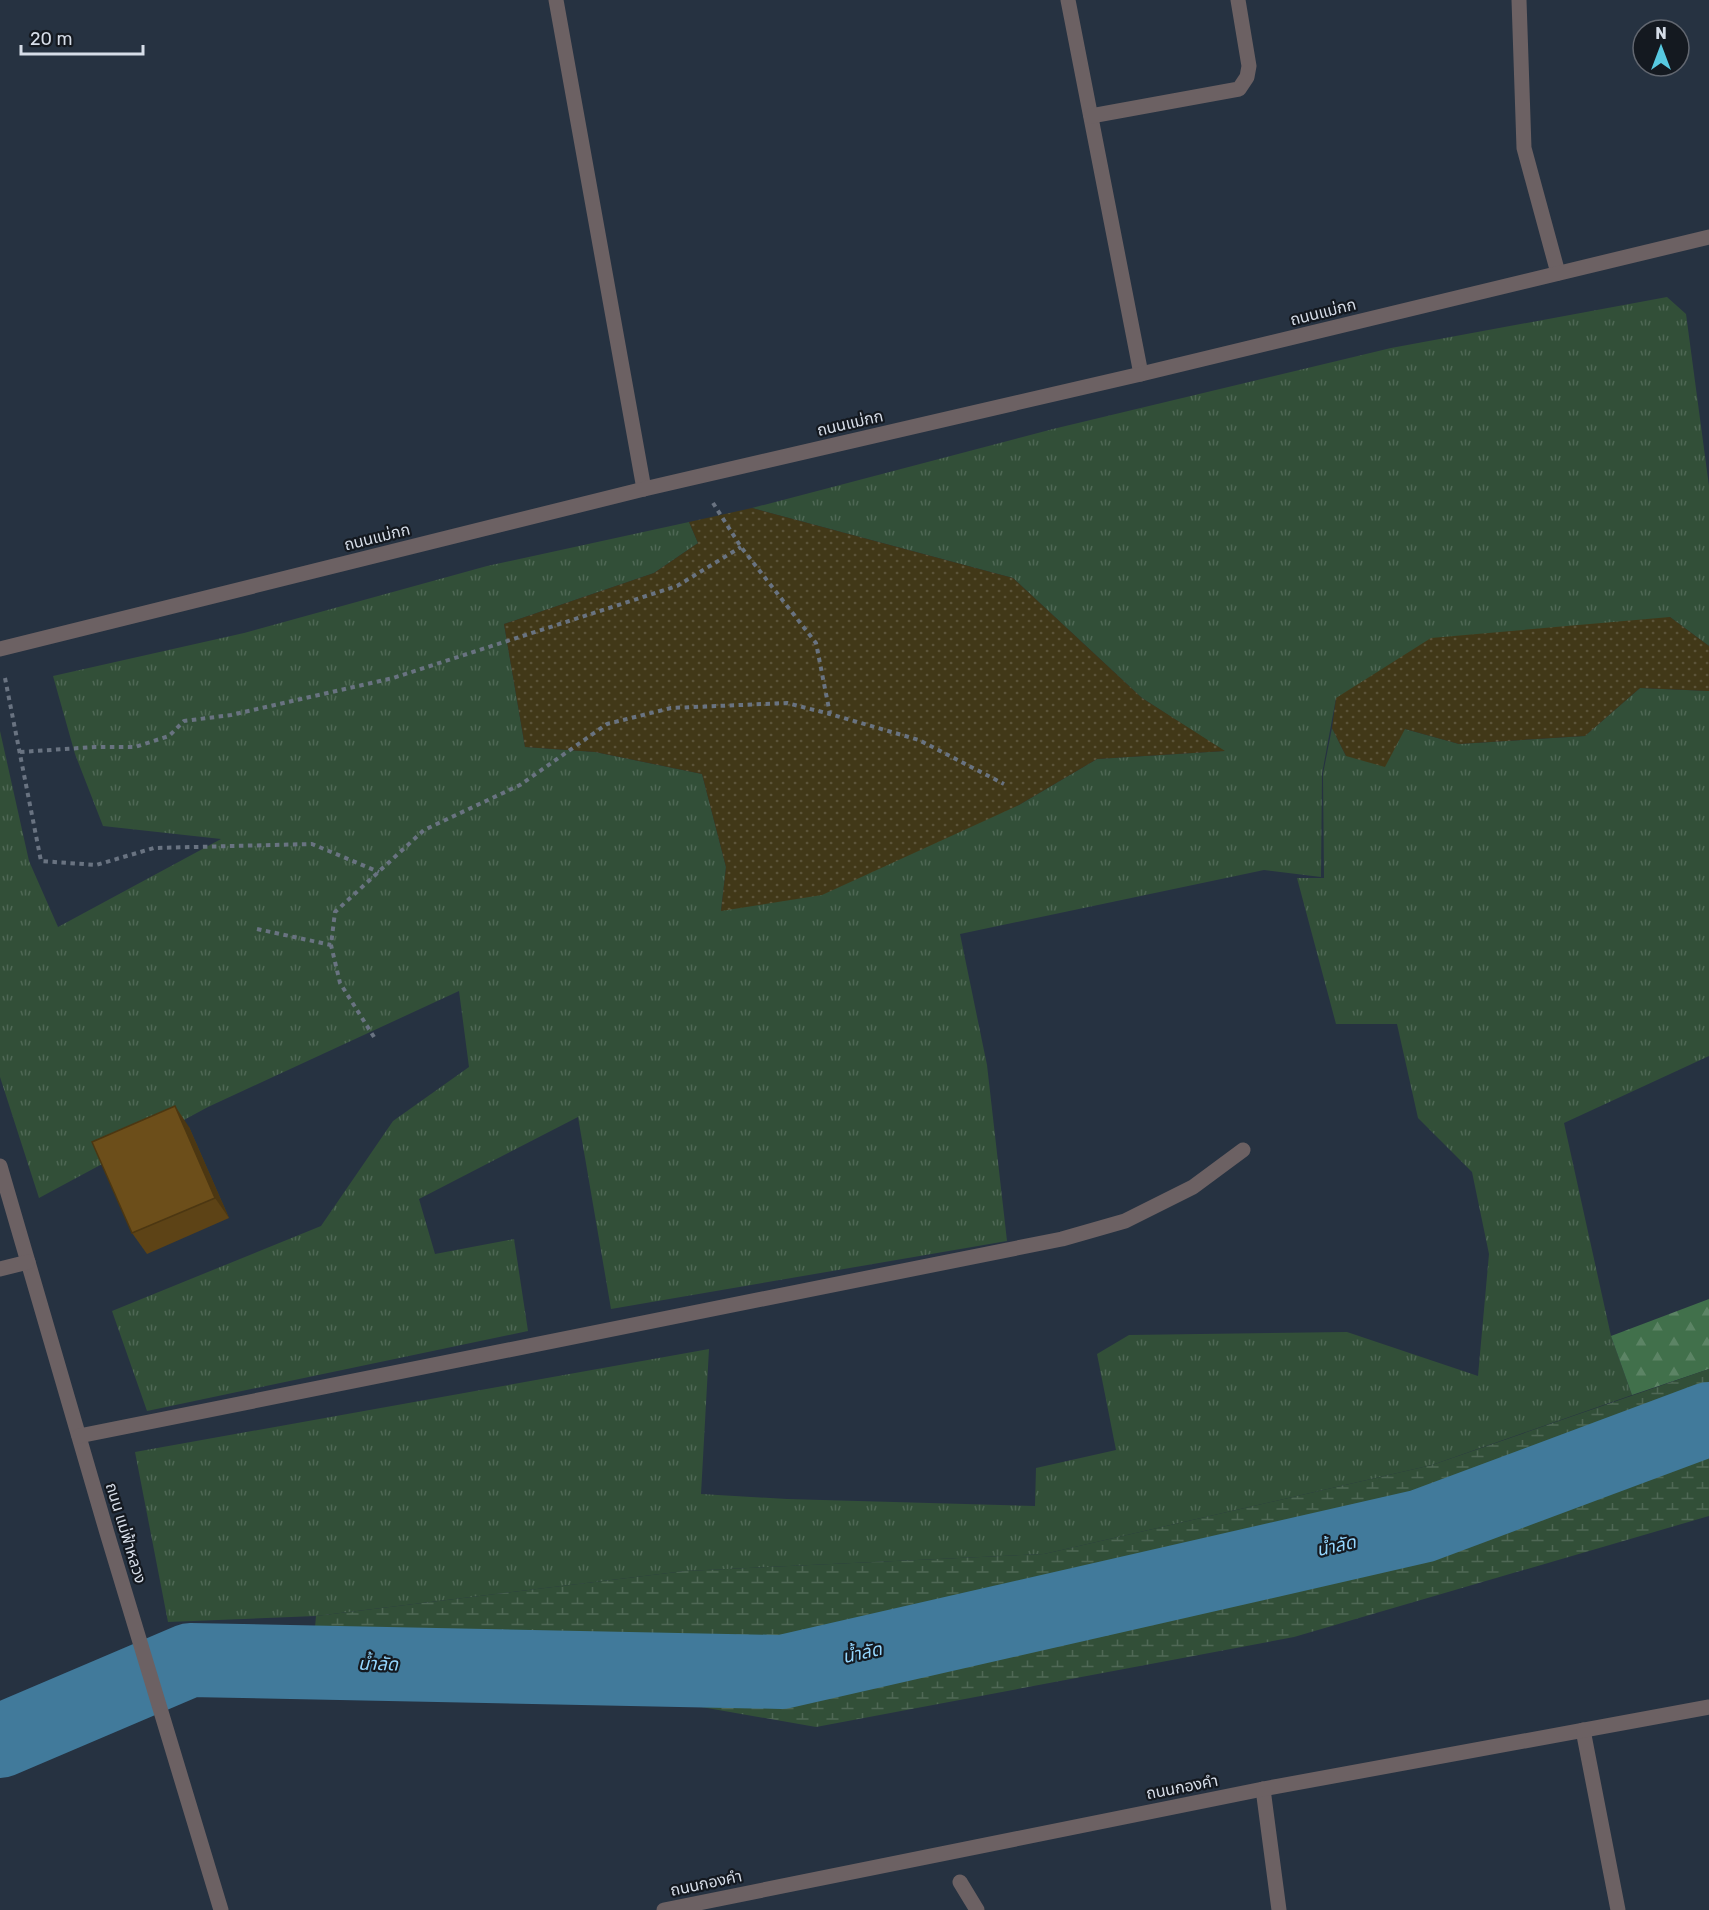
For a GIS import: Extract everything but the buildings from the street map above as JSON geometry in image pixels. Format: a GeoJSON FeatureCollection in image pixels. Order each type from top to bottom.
{"type":"FeatureCollection","features":[{"type":"Feature","properties":{"kind":"street"},"geometry":{"type":"LineString","coordinates":[[556,0],[644,489]]}},
{"type":"Feature","properties":{"kind":"street"},"geometry":{"type":"LineString","coordinates":[[1068,0],[1141,374]]}},
{"type":"Feature","properties":{"kind":"street"},"geometry":{"type":"LineString","coordinates":[[1091,116],[1239,89],[1247,77],[1248,66],[1238,0]]}},
{"type":"Feature","properties":{"kind":"street"},"geometry":{"type":"LineString","coordinates":[[1518,0],[1524,148],[1558,273]]}},
{"type":"Feature","properties":{"kind":"street","name":"ถนนแม่กก"},"geometry":{"type":"LineString","coordinates":[[0,650],[644,489],[1141,374],[1709,237]]}},
{"type":"Feature","properties":{"kind":"street"},"geometry":{"type":"LineString","coordinates":[[79,1436],[1062,1239],[1125,1221],[1193,1187],[1243,1150]]}},
{"type":"Feature","properties":{"kind":"street","name":"ถนน แม่ฟ้าหลวง"},"geometry":{"type":"LineString","coordinates":[[0,1166],[107,1533],[221,1910]]}},
{"type":"Feature","properties":{"kind":"street"},"geometry":{"type":"LineString","coordinates":[[0,1269],[28,1262]]}},
{"type":"Feature","properties":{"kind":"street","name":"ถนนกองคำ"},"geometry":{"type":"LineString","coordinates":[[667,1910],[1263,1789],[1709,1707]]}},
{"type":"Feature","properties":{"kind":"street"},"geometry":{"type":"LineString","coordinates":[[1583,1730],[1618,1910]]}},
{"type":"Feature","properties":{"kind":"street"},"geometry":{"type":"LineString","coordinates":[[1263,1789],[1279,1910]]}},
{"type":"Feature","properties":{"kind":"street"},"geometry":{"type":"LineString","coordinates":[[960,1882],[977,1910]]}},
{"type":"Feature","properties":{"kind":"path"},"geometry":{"type":"LineString","coordinates":[[696,477],[741,547],[816,643],[830,714]]}},
{"type":"Feature","properties":{"kind":"path"},"geometry":{"type":"LineString","coordinates":[[20,752],[135,747],[169,736],[184,721],[231,715],[393,678],[677,586],[741,547]]}},
{"type":"Feature","properties":{"kind":"path"},"geometry":{"type":"LineString","coordinates":[[3,670],[40,861],[96,864],[154,848],[312,844],[379,872]]}},
{"type":"Feature","properties":{"kind":"path"},"geometry":{"type":"LineString","coordinates":[[374,1037],[340,983],[331,945],[335,912],[424,830],[520,785],[607,724],[671,708],[787,703],[919,740],[1005,784]]}},
{"type":"Feature","properties":{"kind":"path"},"geometry":{"type":"LineString","coordinates":[[256,929],[331,945]]}},
{"type":"Feature","properties":{"kind":"green space"},"geometry":{"type":"Polygon","coordinates":[[[1667,297],[1686,314],[1709,486],[1709,646],[1670,617],[1336,698],[1322,774],[1321,877],[1264,870],[960,934],[987,1065],[1007,1241],[611,1309],[578,1117],[419,1199],[435,1254],[514,1239],[528,1331],[147,1411],[112,1311],[321,1226],[393,1121],[469,1067],[459,991],[208,1107],[39,1198],[0,1077],[0,731],[29,861],[58,927],[221,839],[103,826],[75,754],[53,676],[244,633],[487,566],[689,522],[698,543],[654,573],[504,624],[525,747],[595,752],[702,774],[726,867],[721,911],[1019,805],[1097,759],[1224,751],[1142,698],[1013,578],[752,508],[1053,429],[1391,348],[1667,297]]]}},
{"type":"Feature","properties":{"kind":"green space"},"geometry":{"type":"Polygon","coordinates":[[[1640,688],[1709,691],[1709,1056],[1564,1123],[1611,1336],[1632,1395],[1432,1465],[1044,1554],[685,1571],[316,1616],[168,1622],[135,1452],[709,1349],[701,1494],[787,1499],[1035,1506],[1036,1468],[1116,1450],[1097,1354],[1129,1335],[1347,1332],[1478,1376],[1489,1254],[1472,1172],[1418,1118],[1397,1024],[1336,1024],[1297,878],[1324,878],[1323,774],[1332,728],[1346,756],[1405,729],[1459,744],[1585,736],[1640,688]]]}},
{"type":"Feature","properties":{"kind":"green space"},"geometry":{"type":"Polygon","coordinates":[[[1709,1299],[1709,1369],[1632,1395],[1611,1336],[1709,1299]]]}},
{"type":"Feature","properties":{"kind":"green space"},"geometry":{"type":"Polygon","coordinates":[[[1709,1369],[1709,1516],[1294,1637],[816,1727],[565,1683],[310,1685],[316,1616],[685,1571],[1044,1554],[1432,1465],[1709,1369]]]}},
{"type":"Feature","properties":{"kind":"sand"},"geometry":{"type":"Polygon","coordinates":[[[752,508],[1013,578],[1142,698],[1225,751],[1097,759],[1019,805],[822,895],[721,911],[726,867],[702,774],[595,752],[525,747],[504,624],[654,573],[698,543],[689,522],[752,508]]]}},
{"type":"Feature","properties":{"kind":"sand"},"geometry":{"type":"Polygon","coordinates":[[[1670,617],[1709,646],[1709,691],[1640,688],[1585,736],[1459,744],[1405,729],[1385,767],[1346,756],[1332,728],[1336,698],[1431,638],[1670,617]]]}},
{"type":"Feature","properties":{"kind":"waterway","name":"น้ำลัด"},"geometry":{"type":"LineString","coordinates":[[0,1741],[190,1660],[782,1672],[1422,1526],[1709,1419]]}}]}
